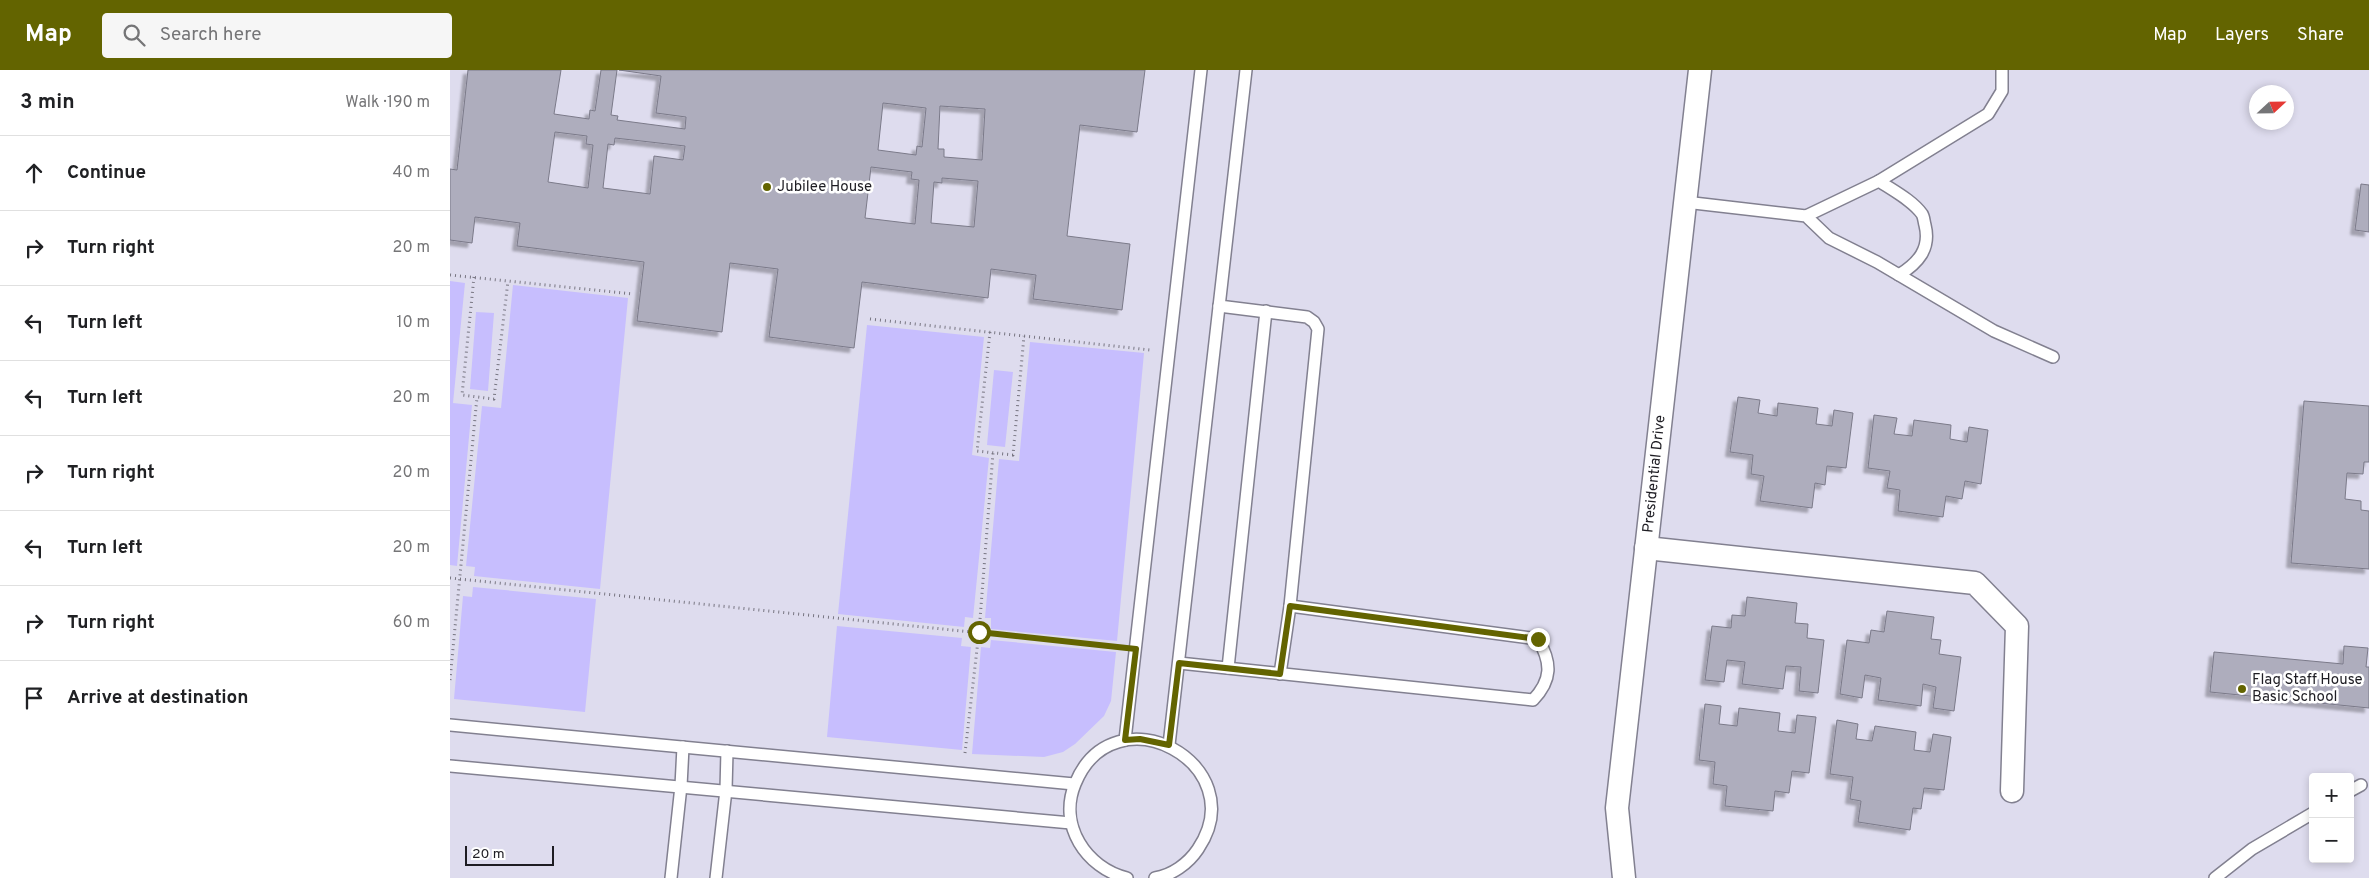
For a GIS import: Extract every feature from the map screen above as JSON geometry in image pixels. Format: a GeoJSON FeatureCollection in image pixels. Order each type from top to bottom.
{"type":"FeatureCollection","features":[{"type":"Feature","properties":{"kind":"street","name":"Presidential Drive"},"geometry":{"type":"LineString","coordinates":[[1624,878],[1617,808],[1700,70]]}},
{"type":"Feature","properties":{"kind":"street"},"geometry":{"type":"LineString","coordinates":[[1646,548],[1975,584],[2017,626],[2012,791]]}},
{"type":"Feature","properties":{"kind":"lane"},"geometry":{"type":"LineString","coordinates":[[1125,740],[1201,70]]}},
{"type":"Feature","properties":{"kind":"lane"},"geometry":{"type":"LineString","coordinates":[[1169,745],[1246,70]]}},
{"type":"Feature","properties":{"kind":"lane"},"geometry":{"type":"LineString","coordinates":[[1685,202],[1806,216],[1879,181],[1988,114],[2002,90],[2002,70]]}},
{"type":"Feature","properties":{"kind":"lane"},"geometry":{"type":"LineString","coordinates":[[1879,181],[1909,202],[1922,215],[1927,234],[1924,254],[1911,268],[1899,275]]}},
{"type":"Feature","properties":{"kind":"lane"},"geometry":{"type":"LineString","coordinates":[[1806,216],[1829,238],[1899,275],[1994,331],[2053,357]]}},
{"type":"Feature","properties":{"kind":"lane"},"geometry":{"type":"LineString","coordinates":[[1219,306],[1307,316],[1318,329],[1290,606],[1280,674]]}},
{"type":"Feature","properties":{"kind":"lane"},"geometry":{"type":"LineString","coordinates":[[1228,668],[1266,311]]}},
{"type":"Feature","properties":{"kind":"lane"},"geometry":{"type":"LineString","coordinates":[[1179,663],[1533,700],[1544,688],[1548,670],[1547,654],[1538,639],[1290,606]]}},
{"type":"Feature","properties":{"kind":"lane"},"geometry":{"type":"LineString","coordinates":[[450,725],[1074,784]]}},
{"type":"Feature","properties":{"kind":"lane"},"geometry":{"type":"LineString","coordinates":[[1127,878],[1116,876],[1092,860],[1082,850],[1071,823],[1071,797],[1074,784],[1094,756],[1109,746],[1125,740],[1140,739],[1169,745],[1192,762],[1207,787],[1210,815],[1202,842],[1194,854],[1172,872],[1155,878]]}},
{"type":"Feature","properties":{"kind":"lane"},"geometry":{"type":"LineString","coordinates":[[671,878],[681,786],[683,747]]}},
{"type":"Feature","properties":{"kind":"lane"},"geometry":{"type":"LineString","coordinates":[[716,878],[726,790],[727,752]]}},
{"type":"Feature","properties":{"kind":"lane"},"geometry":{"type":"LineString","coordinates":[[450,766],[1071,823]]}},
{"type":"Feature","properties":{"kind":"lane"},"geometry":{"type":"LineString","coordinates":[[2354,789],[2361,785]]}},
{"type":"Feature","properties":{"kind":"lane"},"geometry":{"type":"LineString","coordinates":[[2214,878],[2252,849],[2309,815]]}},
{"type":"Feature","properties":{"kind":"path"},"geometry":{"type":"LineString","coordinates":[[450,275],[633,294]]}},
{"type":"Feature","properties":{"kind":"path"},"geometry":{"type":"LineString","coordinates":[[474,278],[462,395],[494,399],[508,281]]}},
{"type":"Feature","properties":{"kind":"path"},"geometry":{"type":"LineString","coordinates":[[870,319],[1169,352]]}},
{"type":"Feature","properties":{"kind":"path"},"geometry":{"type":"LineString","coordinates":[[990,332],[977,451],[993,453],[1013,455],[1024,336]]}},
{"type":"Feature","properties":{"kind":"path"},"geometry":{"type":"LineString","coordinates":[[450,680],[476,397]]}},
{"type":"Feature","properties":{"kind":"path"},"geometry":{"type":"LineString","coordinates":[[963,774],[979,632],[993,453]]}},
{"type":"Feature","properties":{"kind":"path"},"geometry":{"type":"LineString","coordinates":[[450,578],[1136,649]]}},
{"type":"Feature","properties":{"kind":"shaded area"},"geometry":{"type":"Polygon","coordinates":[[[450,281],[465,283],[453,403],[472,405],[457,566],[450,565],[450,281]]]}},
{"type":"Feature","properties":{"kind":"shaded area"},"geometry":{"type":"Polygon","coordinates":[[[513,285],[628,298],[600,589],[474,576],[475,567],[466,566],[482,406],[501,408],[513,285]]]}},
{"type":"Feature","properties":{"kind":"shaded area"},"geometry":{"type":"Polygon","coordinates":[[[476,312],[494,313],[488,391],[470,389],[476,312]]]}},
{"type":"Feature","properties":{"kind":"shaded area"},"geometry":{"type":"Polygon","coordinates":[[[867,325],[984,337],[972,455],[989,458],[973,618],[965,617],[964,627],[838,614],[867,325]]]}},
{"type":"Feature","properties":{"kind":"shaded area"},"geometry":{"type":"Polygon","coordinates":[[[1030,342],[1144,353],[1117,641],[991,629],[991,618],[985,618],[999,459],[1019,461],[1030,342]]]}},
{"type":"Feature","properties":{"kind":"shaded area"},"geometry":{"type":"Polygon","coordinates":[[[994,370],[1013,372],[1005,447],[987,445],[994,370]]]}},
{"type":"Feature","properties":{"kind":"shaded area"},"geometry":{"type":"Polygon","coordinates":[[[473,587],[596,599],[585,712],[454,699],[463,596],[472,597],[473,587]]]}},
{"type":"Feature","properties":{"kind":"shaded area"},"geometry":{"type":"Polygon","coordinates":[[[837,626],[962,638],[961,646],[971,647],[962,750],[827,737],[837,626]]]}},
{"type":"Feature","properties":{"kind":"shaded area"},"geometry":{"type":"Polygon","coordinates":[[[991,640],[1116,652],[1111,701],[1104,716],[1075,744],[1063,752],[1044,757],[972,754],[981,647],[990,648],[991,640]]]}},
{"type":"Feature","properties":{"kind":"building"},"geometry":{"type":"Polygon","coordinates":[[[468,70],[561,70],[554,114],[589,119],[590,110],[595,111],[601,70],[617,70],[611,115],[618,116],[617,120],[685,129],[686,117],[656,113],[661,76],[619,70],[1145,70],[1137,132],[1080,125],[1067,236],[1130,244],[1122,310],[1033,299],[1036,275],[991,269],[988,298],[862,282],[854,348],[769,337],[778,269],[730,263],[722,332],[637,321],[644,262],[517,246],[520,223],[475,217],[472,243],[450,240],[450,169],[457,170],[468,70]],[[883,103],[878,150],[916,155],[917,146],[922,147],[926,108],[883,103]],[[940,106],[938,149],[944,149],[944,157],[982,160],[985,109],[940,106]],[[555,132],[548,182],[588,188],[593,145],[586,144],[587,136],[555,132]],[[615,138],[614,145],[608,144],[603,188],[650,194],[654,156],[683,160],[685,146],[615,138]],[[871,167],[865,218],[915,224],[919,180],[911,179],[912,172],[871,167]],[[942,178],[942,183],[934,182],[931,223],[974,227],[978,181],[942,178]]]}},
{"type":"Feature","properties":{"kind":"building"},"geometry":{"type":"Polygon","coordinates":[[[2361,184],[2369,185],[2369,232],[2355,230],[2361,184]]]}},
{"type":"Feature","properties":{"kind":"building"},"geometry":{"type":"Polygon","coordinates":[[[1738,397],[1760,400],[1758,413],[1777,416],[1778,403],[1818,408],[1816,424],[1832,426],[1834,410],[1853,413],[1846,468],[1827,466],[1825,485],[1815,483],[1812,508],[1760,501],[1764,476],[1751,474],[1753,455],[1730,452],[1738,397]]]}},
{"type":"Feature","properties":{"kind":"building"},"geometry":{"type":"Polygon","coordinates":[[[2304,401],[2369,406],[2369,462],[2364,462],[2363,474],[2347,473],[2345,499],[2361,501],[2361,510],[2369,511],[2369,569],[2291,563],[2304,401]]]}},
{"type":"Feature","properties":{"kind":"building"},"geometry":{"type":"Polygon","coordinates":[[[1874,415],[1897,418],[1894,434],[1912,436],[1914,420],[1951,425],[1950,439],[1967,442],[1969,427],[1988,430],[1981,484],[1965,481],[1962,499],[1946,496],[1943,517],[1898,511],[1900,490],[1887,488],[1890,471],[1868,468],[1874,415]]]}},
{"type":"Feature","properties":{"kind":"building"},"geometry":{"type":"Polygon","coordinates":[[[1747,597],[1797,603],[1795,623],[1808,624],[1807,638],[1824,640],[1818,693],[1799,691],[1801,667],[1786,666],[1783,689],[1742,684],[1745,662],[1727,660],[1724,682],[1705,680],[1712,626],[1731,628],[1732,615],[1745,616],[1747,597]]]}},
{"type":"Feature","properties":{"kind":"building"},"geometry":{"type":"Polygon","coordinates":[[[1887,611],[1934,617],[1931,639],[1941,640],[1939,654],[1961,657],[1954,711],[1933,708],[1936,687],[1923,684],[1921,706],[1878,700],[1881,678],[1865,675],[1862,698],[1840,694],[1847,640],[1869,643],[1871,630],[1884,632],[1887,611]]]}},
{"type":"Feature","properties":{"kind":"building"},"geometry":{"type":"Polygon","coordinates":[[[2344,646],[2368,648],[2366,667],[2369,667],[2369,708],[2210,692],[2214,652],[2343,664],[2344,646]]]}},
{"type":"Feature","properties":{"kind":"building"},"geometry":{"type":"Polygon","coordinates":[[[1705,704],[1721,706],[1719,724],[1737,726],[1739,708],[1780,713],[1778,731],[1795,733],[1797,715],[1816,717],[1809,773],[1792,771],[1789,793],[1775,791],[1773,811],[1725,806],[1727,786],[1713,784],[1715,762],[1699,760],[1705,704]]]}},
{"type":"Feature","properties":{"kind":"building"},"geometry":{"type":"Polygon","coordinates":[[[1837,720],[1858,724],[1856,739],[1872,741],[1875,726],[1916,732],[1914,750],[1930,752],[1933,734],[1951,737],[1944,790],[1924,788],[1921,809],[1913,808],[1910,830],[1858,822],[1861,801],[1850,799],[1853,777],[1830,774],[1837,720]]]}},
{"type":"Feature","properties":{"kind":"place","name":"Jubilee House"},"geometry":{"type":"Point","coordinates":[767,187]}},
{"type":"Feature","properties":{"kind":"place","name":"Flag Staff House Basic School"},"geometry":{"type":"Point","coordinates":[2242,689]}},
{"type":"Feature","properties":{"kind":"route"},"geometry":{"type":"LineString","coordinates":[[979,632],[1136,649],[1125,740],[1140,739],[1169,745],[1179,663],[1280,674],[1290,606],[1538,639]]}}]}
